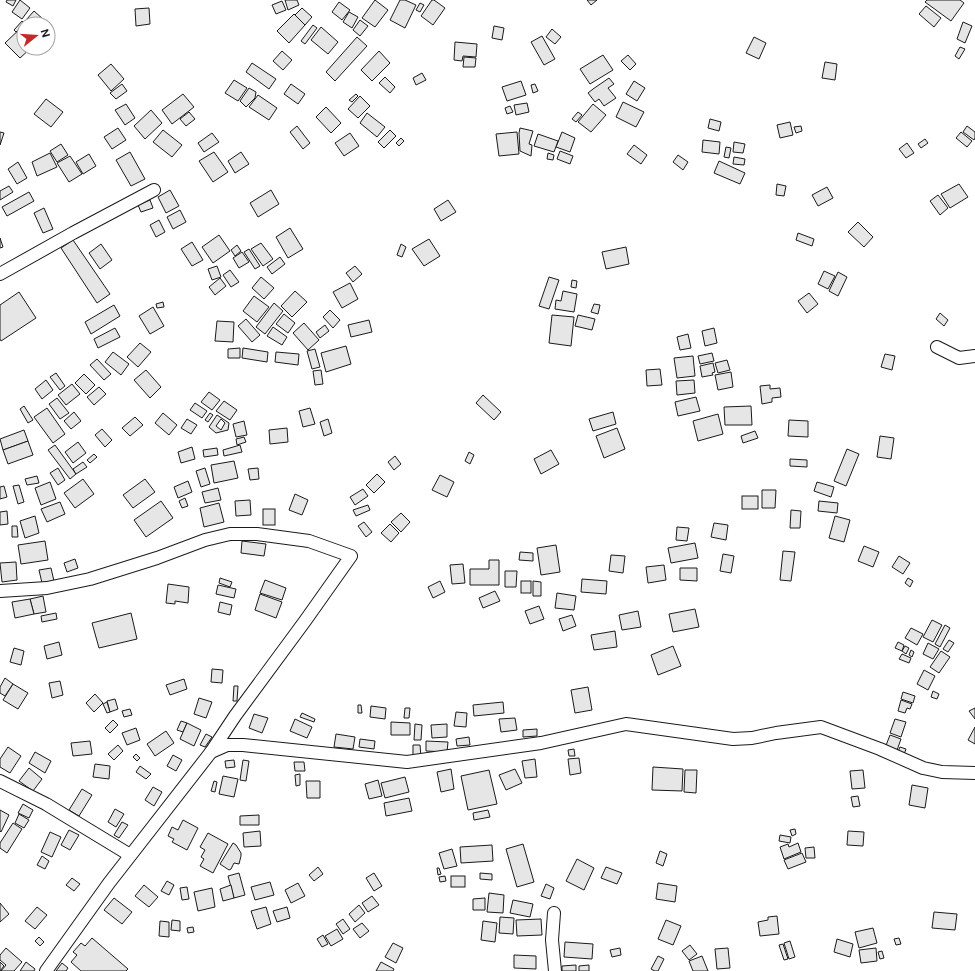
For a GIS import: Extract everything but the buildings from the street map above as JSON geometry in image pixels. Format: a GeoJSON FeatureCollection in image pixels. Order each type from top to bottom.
{"type":"FeatureCollection","features":[{"type":"Feature","properties":{"kind":"street"},"geometry":{"type":"LineString","coordinates":[[0,274],[154,190]]}},
{"type":"Feature","properties":{"kind":"street"},"geometry":{"type":"LineString","coordinates":[[937,347],[959,358],[975,356]]}},
{"type":"Feature","properties":{"kind":"street"},"geometry":{"type":"LineString","coordinates":[[0,591],[47,588],[90,579],[157,558],[205,540],[230,534],[257,534],[309,541],[351,556],[306,621],[235,716],[211,752],[130,855],[46,971]]}},
{"type":"Feature","properties":{"kind":"street"},"geometry":{"type":"LineString","coordinates":[[211,752],[227,746],[243,745],[407,762],[541,743],[626,724],[733,739],[752,738],[821,727],[880,749],[924,768],[942,772],[975,772]]}},
{"type":"Feature","properties":{"kind":"street"},"geometry":{"type":"LineString","coordinates":[[0,781],[46,804],[130,855]]}},
{"type":"Feature","properties":{"kind":"street"},"geometry":{"type":"LineString","coordinates":[[554,913],[552,940],[555,971]]}}]}
